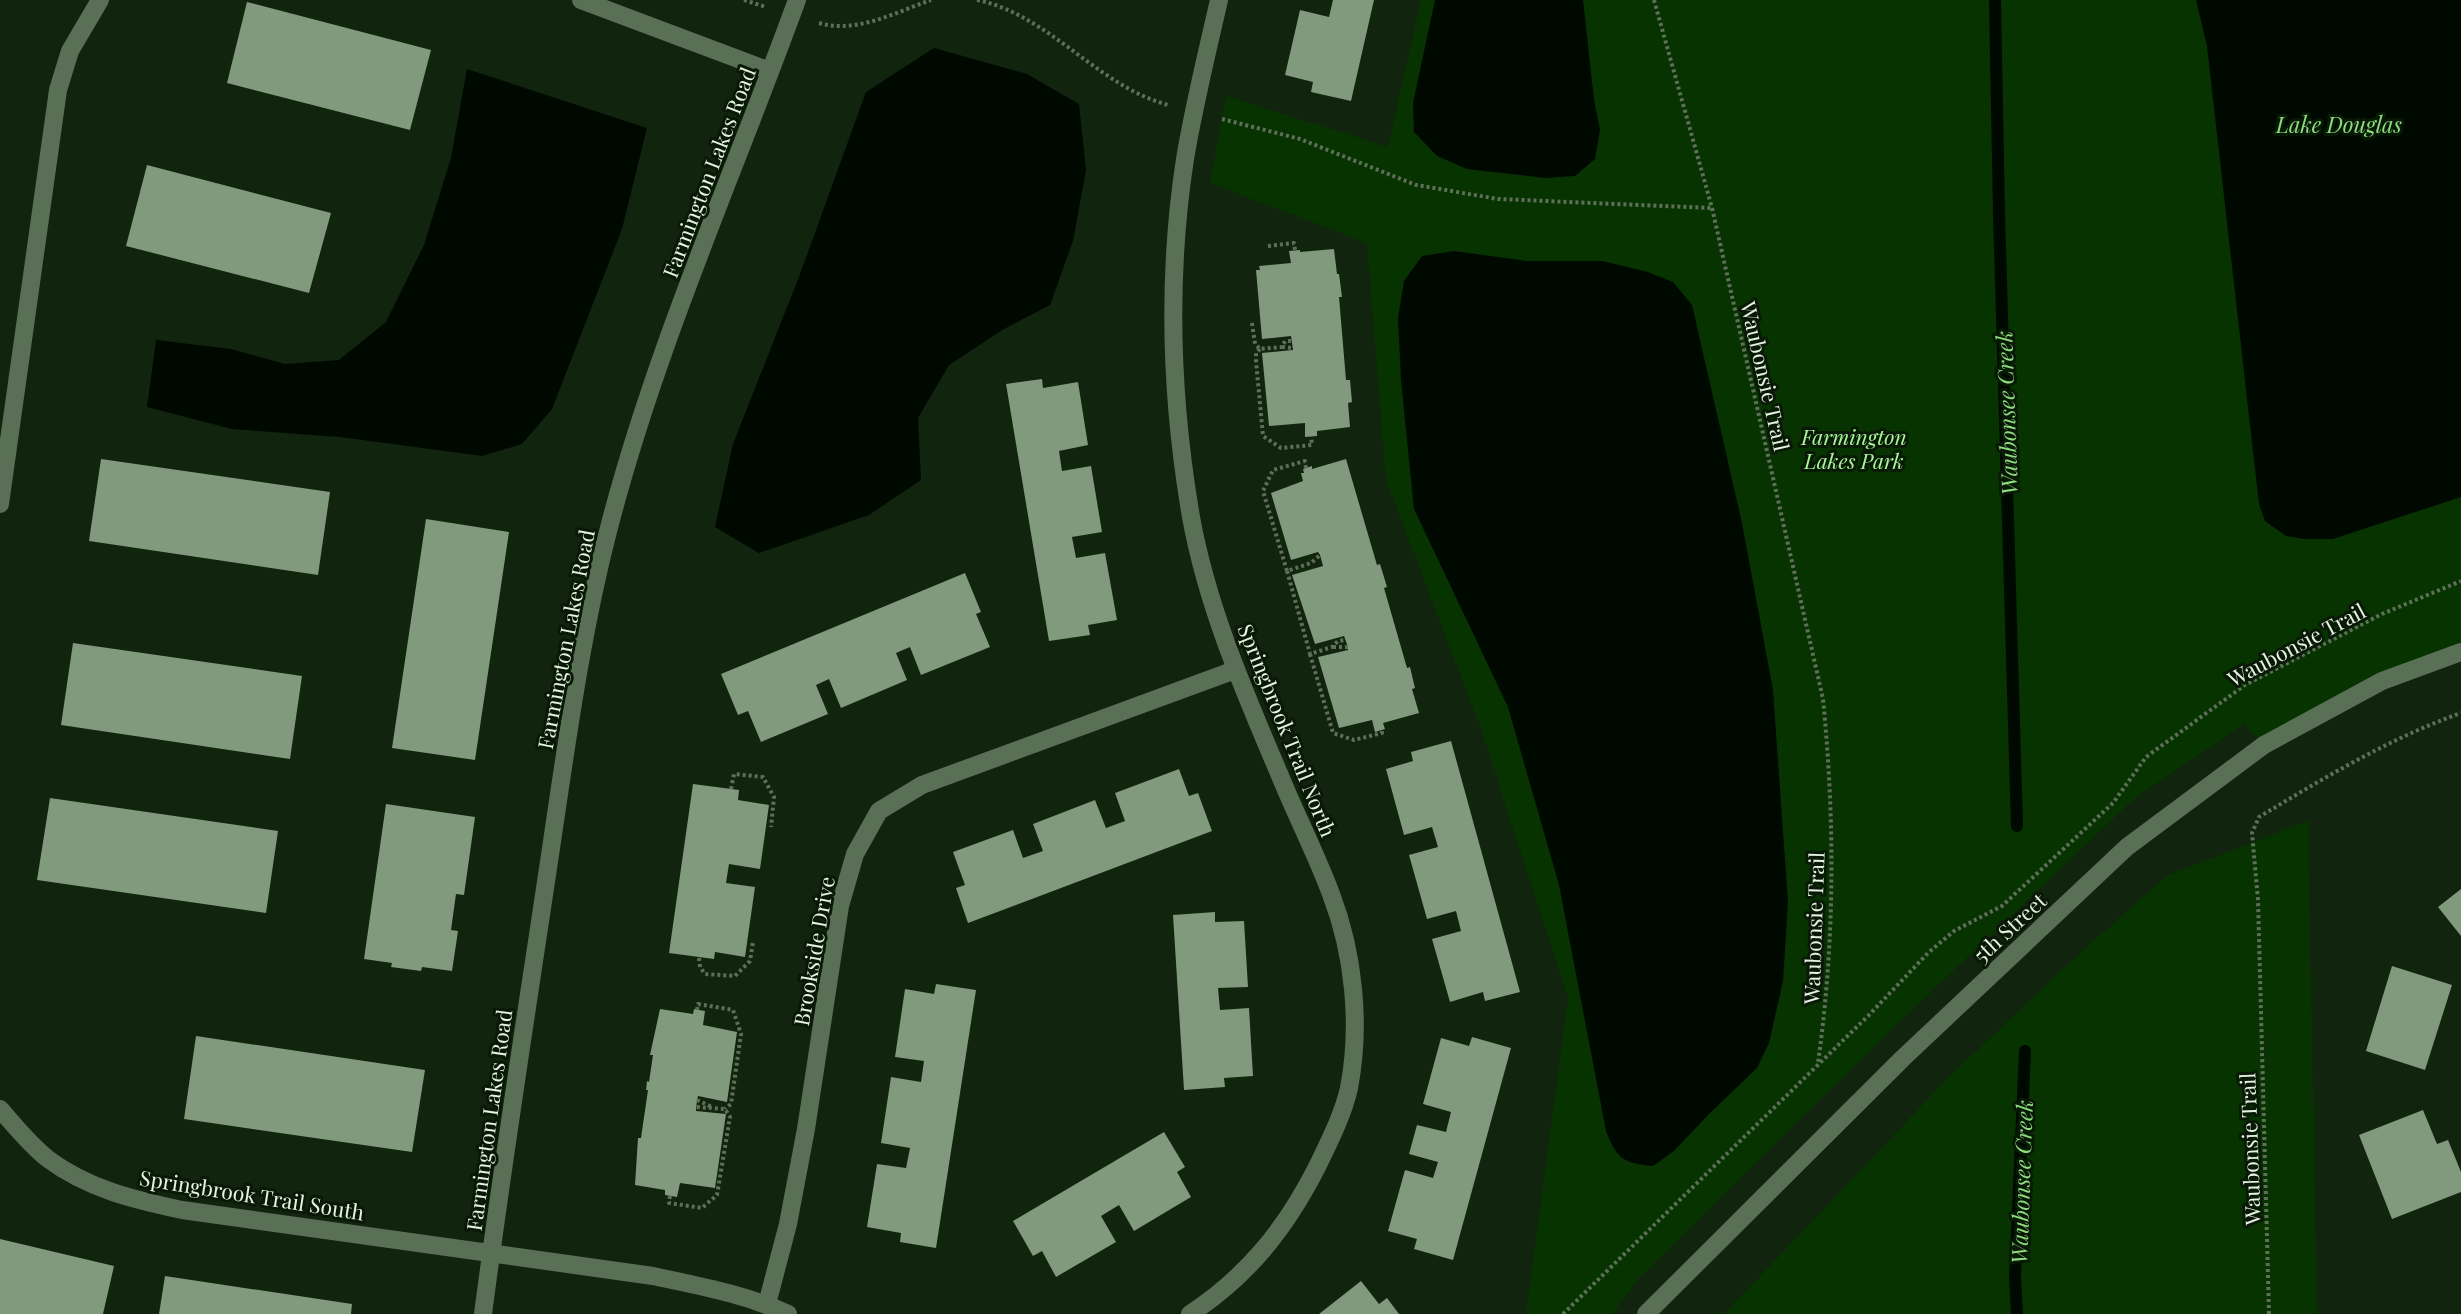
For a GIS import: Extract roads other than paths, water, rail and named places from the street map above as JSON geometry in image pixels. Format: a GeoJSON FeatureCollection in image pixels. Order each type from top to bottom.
{"type":"FeatureCollection","features":[{"type":"Feature","properties":{"kind":"street"},"geometry":{"type":"LineString","coordinates":[[0,504],[58,90],[70,51],[100,0]]}},
{"type":"Feature","properties":{"kind":"street"},"geometry":{"type":"LineString","coordinates":[[581,0],[770,71]]}},
{"type":"Feature","properties":{"kind":"street","name":"Farmington Lakes Road"},"geometry":{"type":"LineString","coordinates":[[483,1314],[571,714],[602,557],[628,456],[654,378],[797,0]]}},
{"type":"Feature","properties":{"kind":"street","name":"Springbrook Trail North"},"geometry":{"type":"LineString","coordinates":[[1190,1314],[1243,1274],[1270,1244],[1301,1199],[1330,1141],[1348,1090],[1353,1048],[1354,1007],[1347,948],[1332,896],[1235,670],[1204,570],[1192,520],[1177,401],[1174,328],[1175,250],[1185,159],[1219,0]]}},
{"type":"Feature","properties":{"kind":"street","name":"5th Street"},"geometry":{"type":"LineString","coordinates":[[1646,1314],[1904,1058],[2127,847],[2264,745],[2382,681],[2461,652]]}},
{"type":"Feature","properties":{"kind":"street","name":"Brookside Drive"},"geometry":{"type":"LineString","coordinates":[[766,1304],[788,1224],[806,1130],[840,906],[855,854],[879,811],[922,784],[1235,670]]}},
{"type":"Feature","properties":{"kind":"street","name":"Springbrook Trail South"},"geometry":{"type":"LineString","coordinates":[[0,1109],[48,1159],[97,1187],[139,1201],[182,1210],[491,1252]]}},
{"type":"Feature","properties":{"kind":"street"},"geometry":{"type":"LineString","coordinates":[[491,1252],[653,1276],[711,1288],[766,1304],[788,1314]]}},
{"type":"Feature","properties":{"kind":"water"},"geometry":{"type":"Polygon","coordinates":[[[1435,0],[1583,0],[1594,100],[1600,130],[1595,159],[1575,176],[1545,178],[1467,169],[1437,156],[1414,132],[1413,103],[1435,0]]]}},
{"type":"Feature","properties":{"kind":"water","name":"Lake Douglas"},"geometry":{"type":"Polygon","coordinates":[[[2196,0],[2461,0],[2461,497],[2333,539],[2304,539],[2286,536],[2265,521],[2259,504],[2207,46],[2196,0]]]}},
{"type":"Feature","properties":{"kind":"water"},"geometry":{"type":"Polygon","coordinates":[[[934,48],[1027,74],[1079,104],[1086,170],[1073,241],[1050,305],[1004,329],[949,365],[918,418],[921,480],[869,515],[759,553],[715,527],[733,444],[799,277],[866,92],[934,48]]]}},
{"type":"Feature","properties":{"kind":"water"},"geometry":{"type":"Polygon","coordinates":[[[467,69],[647,128],[622,229],[552,409],[522,444],[482,456],[340,437],[232,429],[147,407],[156,340],[231,349],[285,364],[339,360],[386,322],[424,245],[451,158],[467,69]]]}},
{"type":"Feature","properties":{"kind":"water"},"geometry":{"type":"Polygon","coordinates":[[[1454,251],[1527,261],[1602,261],[1648,272],[1673,282],[1692,305],[1742,523],[1773,690],[1788,902],[1783,981],[1769,1043],[1757,1068],[1674,1151],[1653,1166],[1622,1158],[1606,1131],[1559,885],[1508,707],[1414,509],[1401,380],[1398,318],[1404,281],[1422,256],[1454,251]]]}},
{"type":"Feature","properties":{"kind":"waterway","name":"Waubonsee Creek"},"geometry":{"type":"LineString","coordinates":[[1995,0],[2017,826]]}},
{"type":"Feature","properties":{"kind":"waterway","name":"Waubonsee Creek"},"geometry":{"type":"LineString","coordinates":[[2017,1314],[2015,1277],[2025,1051]]}},
{"type":"Feature","properties":{"kind":"park label","name":"Farmington Lakes Park"},"geometry":{"type":"Point","coordinates":[1854,448]}}]}
